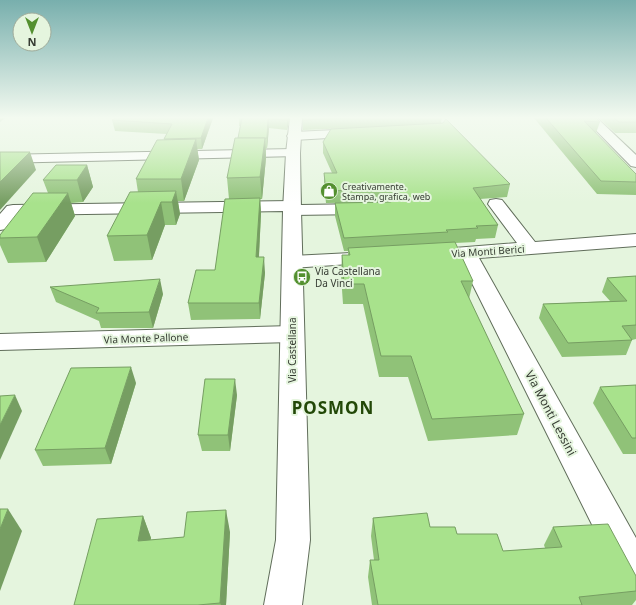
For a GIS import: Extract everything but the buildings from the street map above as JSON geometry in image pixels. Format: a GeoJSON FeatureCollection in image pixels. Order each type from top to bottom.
{"type":"FeatureCollection","features":[{"type":"Feature","properties":{"kind":"street"},"geometry":{"type":"LineString","coordinates":[[0,159],[268,146]]}},
{"type":"Feature","properties":{"kind":"street","name":"Via Castellana"},"geometry":{"type":"LineString","coordinates":[[283,605],[293,540],[292,208],[294,146]]}},
{"type":"Feature","properties":{"kind":"street"},"geometry":{"type":"LineString","coordinates":[[619,146],[636,163]]}},
{"type":"Feature","properties":{"kind":"street"},"geometry":{"type":"LineString","coordinates":[[496,204],[530,248]]}},
{"type":"Feature","properties":{"kind":"street"},"geometry":{"type":"LineString","coordinates":[[0,225],[13,210],[292,208],[382,209]]}},
{"type":"Feature","properties":{"kind":"street","name":"Via Monti Berici"},"geometry":{"type":"LineString","coordinates":[[435,255],[530,248],[633,244]]}},
{"type":"Feature","properties":{"kind":"street","name":"Via Monti Lessini"},"geometry":{"type":"LineString","coordinates":[[467,253],[636,574]]}},
{"type":"Feature","properties":{"kind":"street"},"geometry":{"type":"LineString","coordinates":[[292,262],[387,257]]}},
{"type":"Feature","properties":{"kind":"street","name":"Via Monte Pallone"},"geometry":{"type":"LineString","coordinates":[[0,342],[292,334]]}},
{"type":"Feature","properties":{"kind":"place","name":"Creativamente. Stampa, grafica, web"},"geometry":{"type":"Point","coordinates":[329,191]}},
{"type":"Feature","properties":{"kind":"place","name":"Via Castellana Da Vinci"},"geometry":{"type":"Point","coordinates":[302,277]}},
{"type":"Feature","properties":{"kind":"district","name":"POSMON"},"geometry":{"type":"Point","coordinates":[333,407]}}]}
